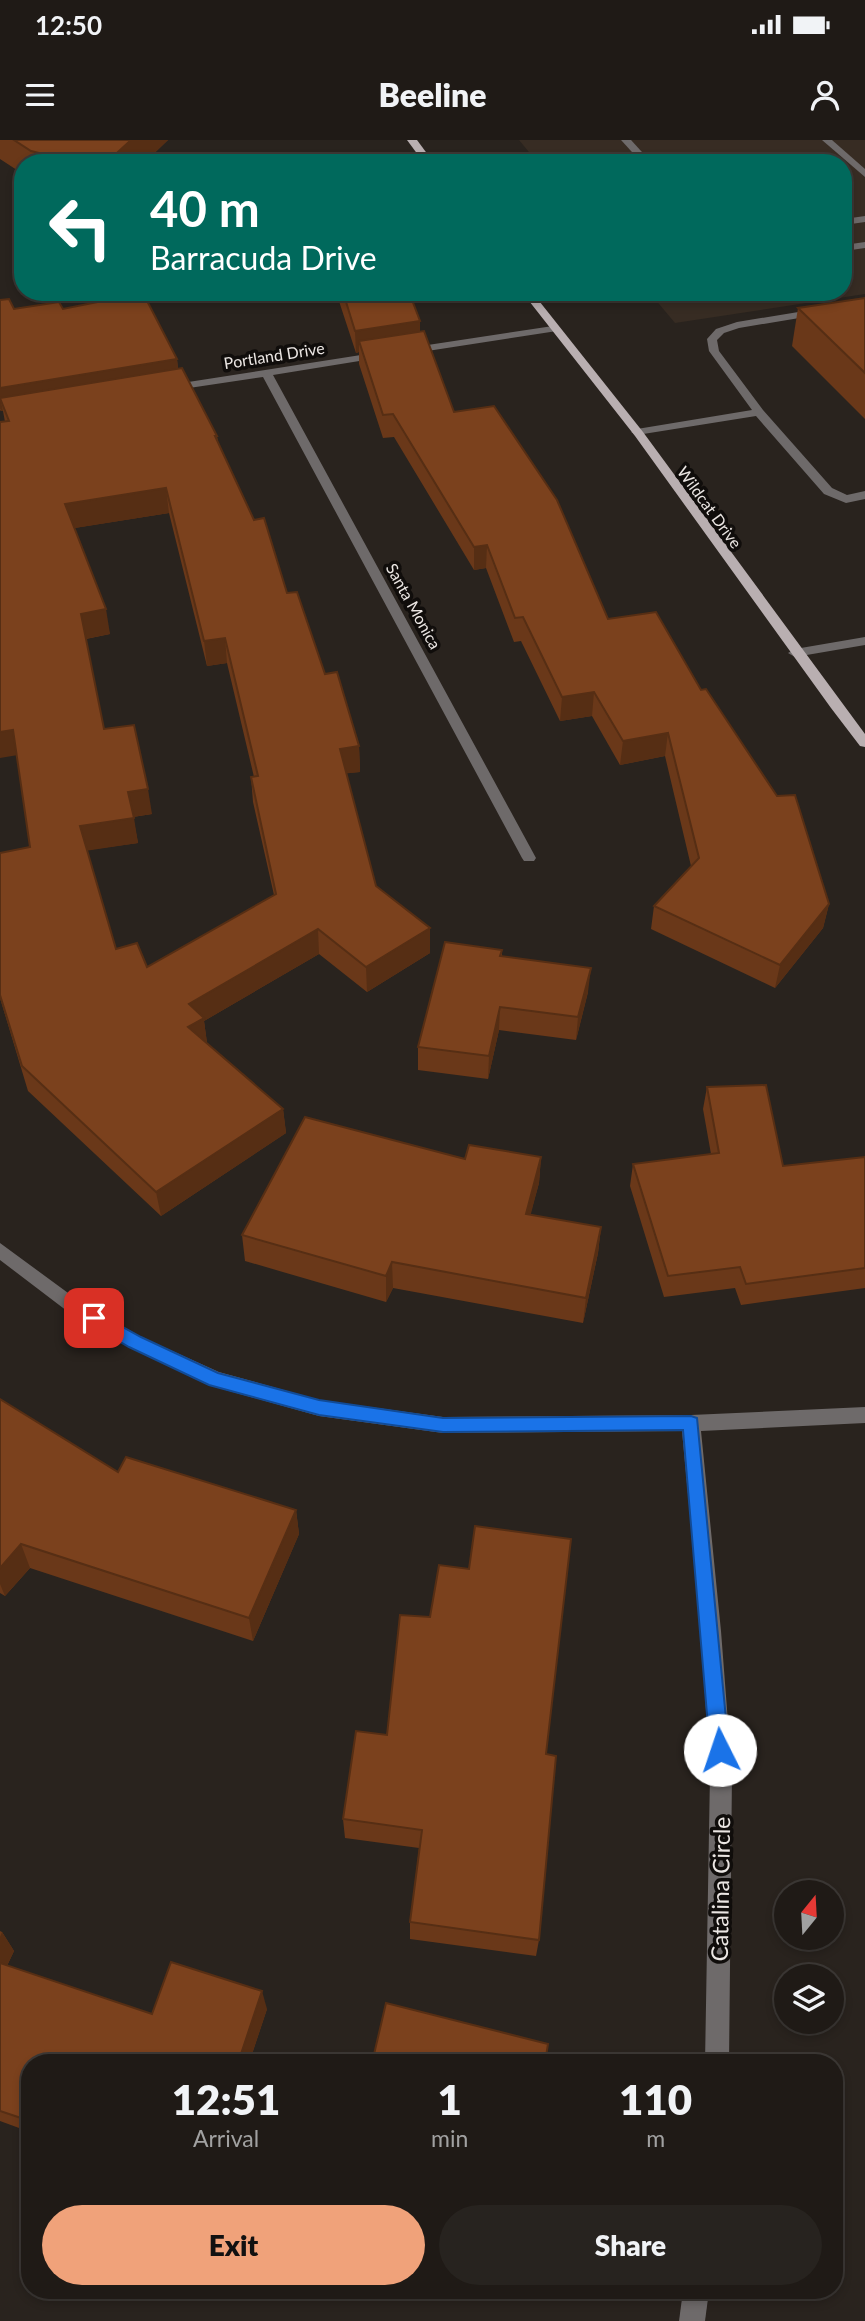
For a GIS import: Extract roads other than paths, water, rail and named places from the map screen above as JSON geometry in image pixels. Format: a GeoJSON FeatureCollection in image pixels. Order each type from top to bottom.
{"type":"FeatureCollection","features":[{"type":"Feature","properties":{"kind":"main road","name":"Wildcat Drive"},"geometry":{"type":"LineString","coordinates":[[533,301],[637,432],[795,653],[865,743]]}},
{"type":"Feature","properties":{"kind":"street"},"geometry":{"type":"LineString","coordinates":[[626,140],[639,154]]}},
{"type":"Feature","properties":{"kind":"street"},"geometry":{"type":"LineString","coordinates":[[827,140],[843,154]]}},
{"type":"Feature","properties":{"kind":"street"},"geometry":{"type":"LineString","coordinates":[[865,304],[737,324],[720,331],[712,339],[714,351],[759,412],[828,491],[846,499],[865,495]]}},
{"type":"Feature","properties":{"kind":"street","name":"Portland Drive"},"geometry":{"type":"LineString","coordinates":[[150,391],[553,329]]}},
{"type":"Feature","properties":{"kind":"street","name":"Santa Monica"},"geometry":{"type":"LineString","coordinates":[[266,372],[529,858]]}},
{"type":"Feature","properties":{"kind":"street"},"geometry":{"type":"LineString","coordinates":[[637,432],[759,412]]}},
{"type":"Feature","properties":{"kind":"street"},"geometry":{"type":"LineString","coordinates":[[795,653],[865,641]]}},
{"type":"Feature","properties":{"kind":"street"},"geometry":{"type":"LineString","coordinates":[[0,1251],[74,1306],[135,1342],[215,1380],[319,1408],[443,1425],[691,1423],[865,1415]]}},
{"type":"Feature","properties":{"kind":"street","name":"Catalina Circle"},"geometry":{"type":"LineString","coordinates":[[691,1423],[711,1631],[721,1774],[717,2054]]}},
{"type":"Feature","properties":{"kind":"street"},"geometry":{"type":"LineString","coordinates":[[692,2321],[695,2299]]}}]}
